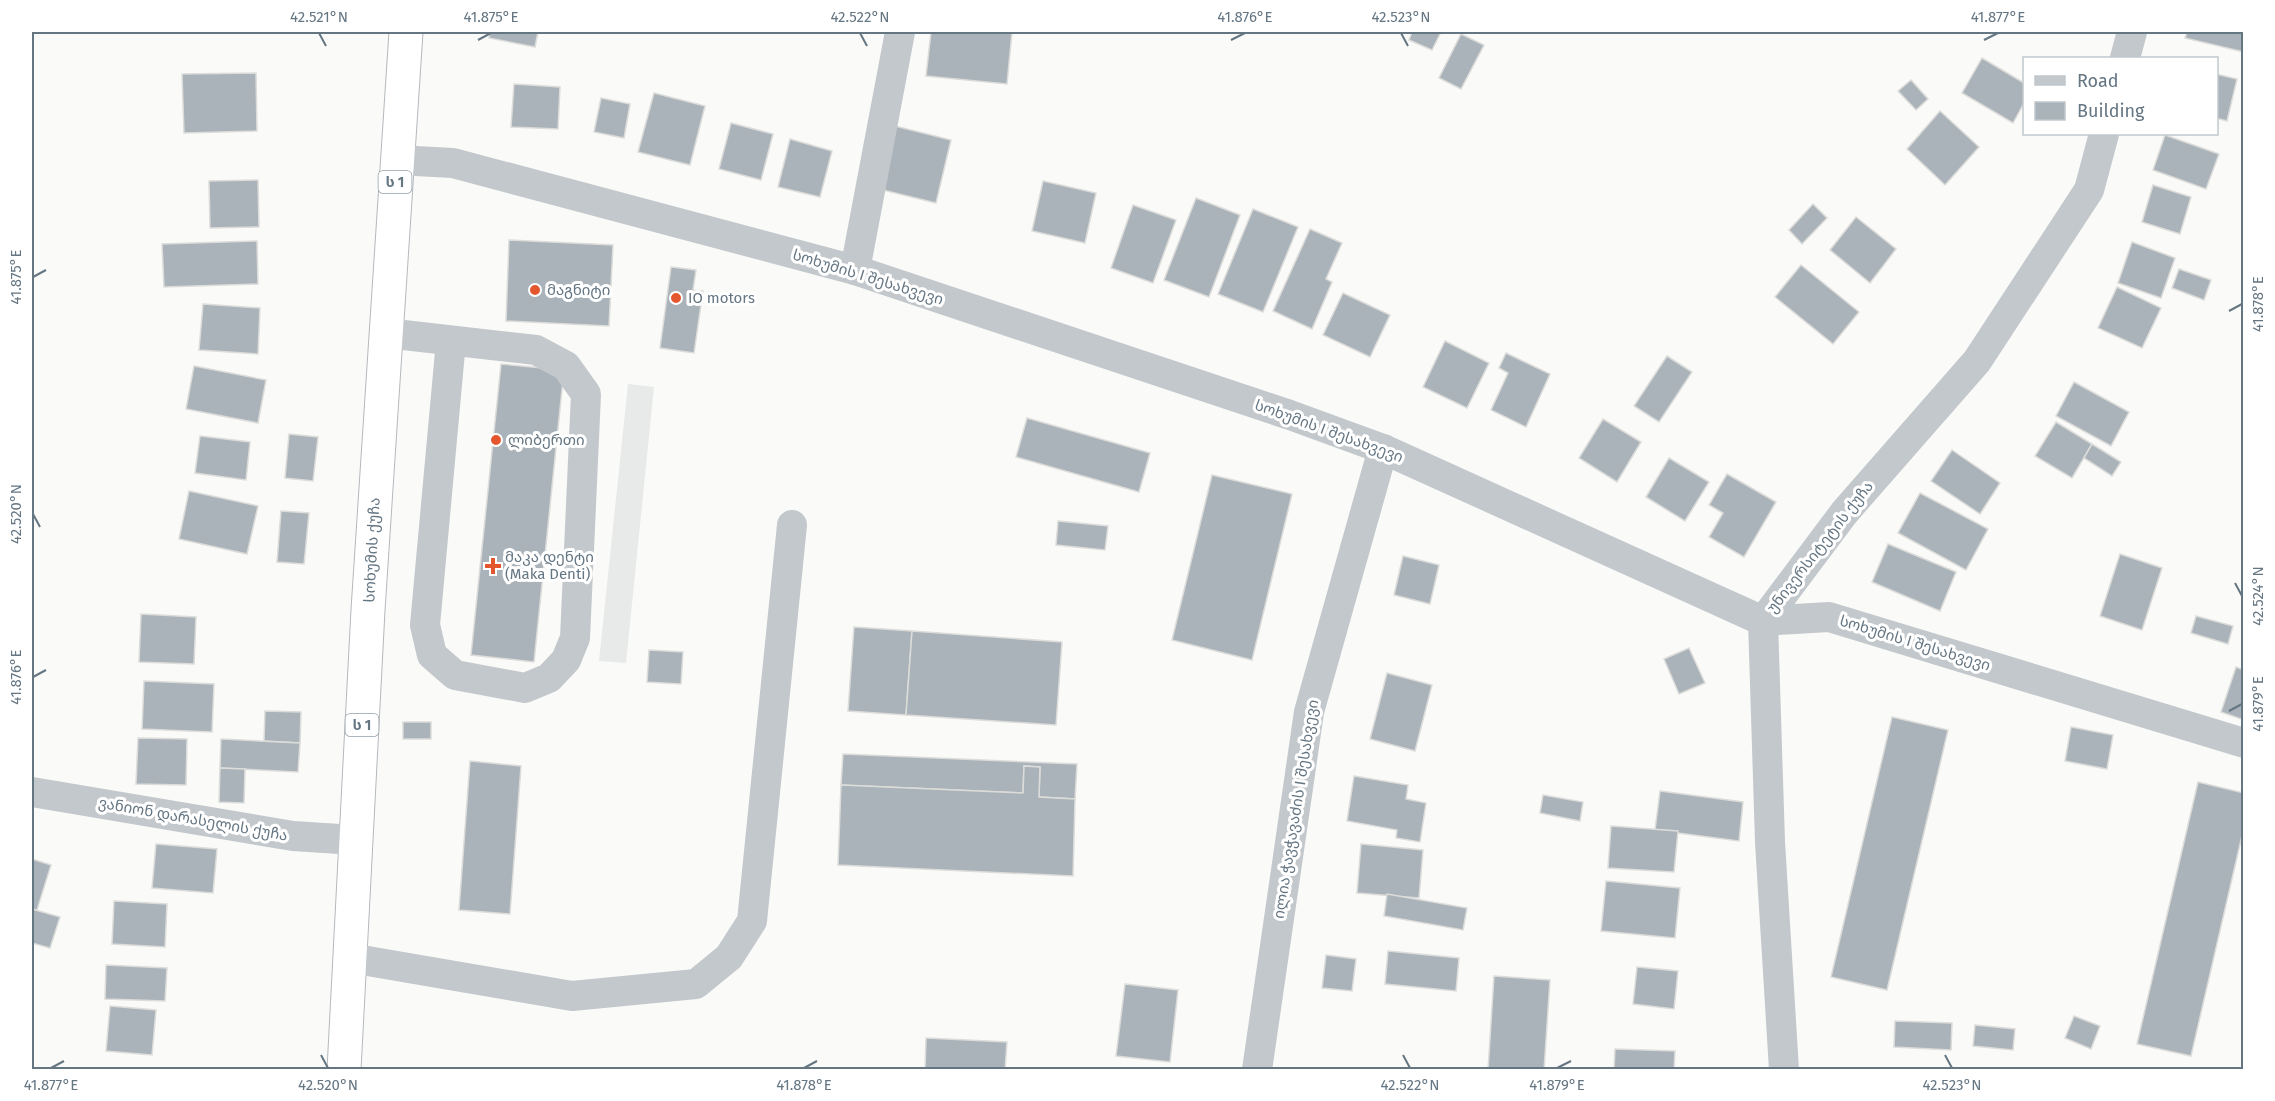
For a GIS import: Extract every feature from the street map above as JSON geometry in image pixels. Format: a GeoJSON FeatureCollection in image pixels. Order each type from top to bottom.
{"type":"FeatureCollection","features":[{"type":"Feature","properties":{"kind":"highway","name":"სოხუმის ქუჩა"},"geometry":{"type":"LineString","coordinates":[[344,1070],[355,840],[406,32]]}},
{"type":"Feature","properties":{"kind":"street"},"geometry":{"type":"LineString","coordinates":[[855,270],[900,32]]}},
{"type":"Feature","properties":{"kind":"street"},"geometry":{"type":"LineString","coordinates":[[2125,57],[2132,32]]}},
{"type":"Feature","properties":{"kind":"street","name":"უნივერსიტეტის ქუჩა"},"geometry":{"type":"LineString","coordinates":[[1784,1070],[1770,842],[1763,621],[1844,513],[1977,361],[2089,190],[2104,135]]}},
{"type":"Feature","properties":{"kind":"street","name":"სოხუმის I შესახვევი"},"geometry":{"type":"LineString","coordinates":[[397,160],[453,163],[855,270],[1383,449],[1763,621],[1829,617],[2244,743]]}},
{"type":"Feature","properties":{"kind":"street"},"geometry":{"type":"LineString","coordinates":[[386,333],[536,350],[566,366],[586,394],[575,638],[566,660],[549,678],[525,688],[455,675],[432,655],[425,626],[451,341]]}},
{"type":"Feature","properties":{"kind":"street","name":"ილია ჭავჭავაძის I შესახვევი"},"geometry":{"type":"LineString","coordinates":[[1257,1070],[1309,712],[1383,449]]}},
{"type":"Feature","properties":{"kind":"street"},"geometry":{"type":"LineString","coordinates":[[350,958],[572,996],[696,984],[729,957],[753,921],[792,525]]}},
{"type":"Feature","properties":{"kind":"street","name":"ვანიონ დარასელის ქუჩა"},"geometry":{"type":"LineString","coordinates":[[32,792],[293,836],[355,840]]}},
{"type":"Feature","properties":{"kind":"shaded area"},"geometry":{"type":"Polygon","coordinates":[[[628,384],[654,387],[626,663],[599,661],[628,384]]]}},
{"type":"Feature","properties":{"kind":"building"},"geometry":{"type":"Polygon","coordinates":[[[490,32],[538,32],[535,47],[489,38],[490,32]]]}},
{"type":"Feature","properties":{"kind":"building"},"geometry":{"type":"Polygon","coordinates":[[[931,32],[1012,32],[1007,84],[926,76],[931,32]]]}},
{"type":"Feature","properties":{"kind":"building"},"geometry":{"type":"Polygon","coordinates":[[[1412,32],[1441,32],[1432,50],[1409,40],[1412,32]]]}},
{"type":"Feature","properties":{"kind":"building"},"geometry":{"type":"Polygon","coordinates":[[[2187,32],[2244,32],[2244,52],[2185,38],[2187,32]]]}},
{"type":"Feature","properties":{"kind":"building"},"geometry":{"type":"Polygon","coordinates":[[[1461,34],[1484,45],[1461,89],[1439,78],[1461,34]]]}},
{"type":"Feature","properties":{"kind":"building"},"geometry":{"type":"Polygon","coordinates":[[[1982,58],[2023,82],[2023,105],[2013,123],[1962,93],[1982,58]]]}},
{"type":"Feature","properties":{"kind":"building"},"geometry":{"type":"Polygon","coordinates":[[[256,73],[257,131],[184,133],[182,74],[256,73]]]}},
{"type":"Feature","properties":{"kind":"building"},"geometry":{"type":"Polygon","coordinates":[[[2218,74],[2237,79],[2227,121],[2218,119],[2218,74]]]}},
{"type":"Feature","properties":{"kind":"building"},"geometry":{"type":"Polygon","coordinates":[[[1911,80],[1928,99],[1916,110],[1898,91],[1911,80]]]}},
{"type":"Feature","properties":{"kind":"building"},"geometry":{"type":"Polygon","coordinates":[[[514,84],[560,87],[558,129],[511,127],[514,84]]]}},
{"type":"Feature","properties":{"kind":"building"},"geometry":{"type":"Polygon","coordinates":[[[654,93],[705,106],[690,165],[638,152],[654,93]]]}},
{"type":"Feature","properties":{"kind":"building"},"geometry":{"type":"Polygon","coordinates":[[[601,98],[630,104],[624,138],[594,132],[601,98]]]}},
{"type":"Feature","properties":{"kind":"building"},"geometry":{"type":"Polygon","coordinates":[[[1940,111],[1979,147],[1945,185],[1907,149],[1940,111]]]}},
{"type":"Feature","properties":{"kind":"building"},"geometry":{"type":"Polygon","coordinates":[[[731,123],[773,134],[761,180],[719,169],[731,123]]]}},
{"type":"Feature","properties":{"kind":"building"},"geometry":{"type":"Polygon","coordinates":[[[895,126],[951,140],[936,203],[879,189],[895,126]]]}},
{"type":"Feature","properties":{"kind":"building"},"geometry":{"type":"Polygon","coordinates":[[[2165,135],[2219,154],[2206,189],[2153,170],[2165,135]]]}},
{"type":"Feature","properties":{"kind":"building"},"geometry":{"type":"Polygon","coordinates":[[[790,139],[832,151],[820,197],[778,187],[790,139]]]}},
{"type":"Feature","properties":{"kind":"building"},"geometry":{"type":"Polygon","coordinates":[[[258,180],[259,227],[210,228],[209,181],[258,180]]]}},
{"type":"Feature","properties":{"kind":"building"},"geometry":{"type":"Polygon","coordinates":[[[1043,181],[1096,193],[1085,243],[1032,231],[1043,181]]]}},
{"type":"Feature","properties":{"kind":"building"},"geometry":{"type":"Polygon","coordinates":[[[2153,185],[2191,197],[2180,234],[2142,222],[2153,185]]]}},
{"type":"Feature","properties":{"kind":"building"},"geometry":{"type":"Polygon","coordinates":[[[1196,198],[1240,215],[1209,297],[1164,280],[1196,198]]]}},
{"type":"Feature","properties":{"kind":"building"},"geometry":{"type":"Polygon","coordinates":[[[1813,204],[1827,218],[1802,244],[1789,230],[1813,204]]]}},
{"type":"Feature","properties":{"kind":"building"},"geometry":{"type":"Polygon","coordinates":[[[1133,205],[1176,220],[1153,283],[1111,268],[1133,205]]]}},
{"type":"Feature","properties":{"kind":"building"},"geometry":{"type":"Polygon","coordinates":[[[1253,209],[1298,227],[1263,312],[1218,294],[1253,209]]]}},
{"type":"Feature","properties":{"kind":"building"},"geometry":{"type":"Polygon","coordinates":[[[1856,217],[1896,249],[1870,283],[1830,250],[1856,217]]]}},
{"type":"Feature","properties":{"kind":"building"},"geometry":{"type":"Polygon","coordinates":[[[1310,229],[1342,243],[1326,279],[1332,282],[1312,329],[1273,311],[1310,229]]]}},
{"type":"Feature","properties":{"kind":"building"},"geometry":{"type":"Polygon","coordinates":[[[509,240],[613,245],[609,326],[506,321],[509,240]]]}},
{"type":"Feature","properties":{"kind":"building"},"geometry":{"type":"Polygon","coordinates":[[[257,241],[258,284],[164,287],[162,244],[257,241]]]}},
{"type":"Feature","properties":{"kind":"building"},"geometry":{"type":"Polygon","coordinates":[[[2132,242],[2175,258],[2161,298],[2118,283],[2132,242]]]}},
{"type":"Feature","properties":{"kind":"building"},"geometry":{"type":"Polygon","coordinates":[[[1801,265],[1859,312],[1833,344],[1775,297],[1801,265]]]}},
{"type":"Feature","properties":{"kind":"building"},"geometry":{"type":"Polygon","coordinates":[[[671,267],[696,270],[693,290],[703,291],[694,353],[660,348],[671,267]]]}},
{"type":"Feature","properties":{"kind":"building"},"geometry":{"type":"Polygon","coordinates":[[[2179,269],[2211,280],[2204,300],[2172,288],[2179,269]]]}},
{"type":"Feature","properties":{"kind":"building"},"geometry":{"type":"Polygon","coordinates":[[[2117,287],[2161,308],[2142,348],[2098,328],[2117,287]]]}},
{"type":"Feature","properties":{"kind":"building"},"geometry":{"type":"Polygon","coordinates":[[[1343,293],[1390,315],[1370,357],[1323,335],[1343,293]]]}},
{"type":"Feature","properties":{"kind":"building"},"geometry":{"type":"Polygon","coordinates":[[[203,304],[260,308],[258,354],[199,350],[203,304]]]}},
{"type":"Feature","properties":{"kind":"building"},"geometry":{"type":"Polygon","coordinates":[[[1445,341],[1489,363],[1467,408],[1423,387],[1445,341]]]}},
{"type":"Feature","properties":{"kind":"building"},"geometry":{"type":"Polygon","coordinates":[[[1506,353],[1550,374],[1526,427],[1491,410],[1508,373],[1499,368],[1506,353]]]}},
{"type":"Feature","properties":{"kind":"building"},"geometry":{"type":"Polygon","coordinates":[[[1667,356],[1692,372],[1659,422],[1634,406],[1667,356]]]}},
{"type":"Feature","properties":{"kind":"building"},"geometry":{"type":"Polygon","coordinates":[[[501,364],[564,370],[534,662],[471,655],[501,364]]]}},
{"type":"Feature","properties":{"kind":"building"},"geometry":{"type":"Polygon","coordinates":[[[194,366],[266,380],[258,423],[186,409],[194,366]]]}},
{"type":"Feature","properties":{"kind":"building"},"geometry":{"type":"Polygon","coordinates":[[[2074,382],[2129,412],[2111,446],[2056,416],[2074,382]]]}},
{"type":"Feature","properties":{"kind":"building"},"geometry":{"type":"Polygon","coordinates":[[[1027,418],[1150,453],[1139,492],[1016,457],[1027,418]]]}},
{"type":"Feature","properties":{"kind":"building"},"geometry":{"type":"Polygon","coordinates":[[[1603,419],[1641,442],[1617,482],[1579,458],[1603,419]]]}},
{"type":"Feature","properties":{"kind":"building"},"geometry":{"type":"Polygon","coordinates":[[[2056,422],[2092,444],[2072,478],[2035,456],[2056,422]]]}},
{"type":"Feature","properties":{"kind":"building"},"geometry":{"type":"Polygon","coordinates":[[[289,434],[318,437],[313,481],[285,478],[289,434]]]}},
{"type":"Feature","properties":{"kind":"building"},"geometry":{"type":"Polygon","coordinates":[[[200,436],[250,442],[246,480],[195,473],[200,436]]]}},
{"type":"Feature","properties":{"kind":"building"},"geometry":{"type":"Polygon","coordinates":[[[2092,444],[2121,462],[2112,476],[2084,458],[2092,444]]]}},
{"type":"Feature","properties":{"kind":"building"},"geometry":{"type":"Polygon","coordinates":[[[1952,450],[2000,483],[1980,514],[1931,481],[1952,450]]]}},
{"type":"Feature","properties":{"kind":"building"},"geometry":{"type":"Polygon","coordinates":[[[1669,458],[1709,482],[1685,521],[1646,497],[1669,458]]]}},
{"type":"Feature","properties":{"kind":"building"},"geometry":{"type":"Polygon","coordinates":[[[1727,474],[1776,502],[1744,557],[1709,537],[1723,513],[1709,505],[1727,474]]]}},
{"type":"Feature","properties":{"kind":"building"},"geometry":{"type":"Polygon","coordinates":[[[1212,475],[1292,494],[1252,660],[1172,640],[1212,475]]]}},
{"type":"Feature","properties":{"kind":"building"},"geometry":{"type":"Polygon","coordinates":[[[189,491],[258,506],[247,554],[179,539],[189,491]]]}},
{"type":"Feature","properties":{"kind":"building"},"geometry":{"type":"Polygon","coordinates":[[[1920,493],[1988,529],[1966,570],[1898,533],[1920,493]]]}},
{"type":"Feature","properties":{"kind":"building"},"geometry":{"type":"Polygon","coordinates":[[[281,511],[309,513],[304,564],[277,562],[281,511]]]}},
{"type":"Feature","properties":{"kind":"building"},"geometry":{"type":"Polygon","coordinates":[[[1058,521],[1108,526],[1105,550],[1056,545],[1058,521]]]}},
{"type":"Feature","properties":{"kind":"building"},"geometry":{"type":"Polygon","coordinates":[[[1888,544],[1956,572],[1940,611],[1872,582],[1888,544]]]}},
{"type":"Feature","properties":{"kind":"building"},"geometry":{"type":"Polygon","coordinates":[[[2120,554],[2162,568],[2142,630],[2100,616],[2120,554]]]}},
{"type":"Feature","properties":{"kind":"building"},"geometry":{"type":"Polygon","coordinates":[[[1403,556],[1439,565],[1430,604],[1394,595],[1403,556]]]}},
{"type":"Feature","properties":{"kind":"building"},"geometry":{"type":"Polygon","coordinates":[[[141,614],[196,617],[194,664],[139,662],[141,614]]]}},
{"type":"Feature","properties":{"kind":"building"},"geometry":{"type":"Polygon","coordinates":[[[2196,616],[2233,626],[2228,644],[2191,633],[2196,616]]]}},
{"type":"Feature","properties":{"kind":"building"},"geometry":{"type":"Polygon","coordinates":[[[854,627],[912,631],[906,715],[848,711],[854,627]]]}},
{"type":"Feature","properties":{"kind":"building"},"geometry":{"type":"Polygon","coordinates":[[[912,631],[1062,642],[1056,725],[906,715],[912,631]]]}},
{"type":"Feature","properties":{"kind":"building"},"geometry":{"type":"Polygon","coordinates":[[[1689,648],[1705,683],[1679,694],[1664,659],[1689,648]]]}},
{"type":"Feature","properties":{"kind":"building"},"geometry":{"type":"Polygon","coordinates":[[[649,650],[683,652],[681,684],[647,682],[649,650]]]}},
{"type":"Feature","properties":{"kind":"building"},"geometry":{"type":"Polygon","coordinates":[[[2236,667],[2244,670],[2244,720],[2221,712],[2236,667]]]}},
{"type":"Feature","properties":{"kind":"building"},"geometry":{"type":"Polygon","coordinates":[[[1387,673],[1432,685],[1415,751],[1370,739],[1387,673]]]}},
{"type":"Feature","properties":{"kind":"building"},"geometry":{"type":"Polygon","coordinates":[[[144,681],[214,684],[212,732],[142,729],[144,681]]]}},
{"type":"Feature","properties":{"kind":"building"},"geometry":{"type":"Polygon","coordinates":[[[265,711],[301,712],[300,743],[264,741],[265,711]]]}},
{"type":"Feature","properties":{"kind":"building"},"geometry":{"type":"Polygon","coordinates":[[[1892,717],[1948,730],[1887,990],[1831,977],[1892,717]]]}},
{"type":"Feature","properties":{"kind":"building"},"geometry":{"type":"Polygon","coordinates":[[[403,722],[431,722],[431,739],[403,739],[403,722]]]}},
{"type":"Feature","properties":{"kind":"building"},"geometry":{"type":"Polygon","coordinates":[[[2071,727],[2113,735],[2107,769],[2065,761],[2071,727]]]}},
{"type":"Feature","properties":{"kind":"building"},"geometry":{"type":"Polygon","coordinates":[[[138,738],[187,739],[186,785],[136,784],[138,738]]]}},
{"type":"Feature","properties":{"kind":"building"},"geometry":{"type":"Polygon","coordinates":[[[221,739],[300,743],[298,772],[220,768],[221,739]]]}},
{"type":"Feature","properties":{"kind":"building"},"geometry":{"type":"Polygon","coordinates":[[[843,754],[1077,764],[1075,799],[1039,797],[1040,767],[1024,766],[1023,793],[841,785],[843,754]]]}},
{"type":"Feature","properties":{"kind":"building"},"geometry":{"type":"Polygon","coordinates":[[[470,761],[521,766],[510,914],[459,910],[470,761]]]}},
{"type":"Feature","properties":{"kind":"building"},"geometry":{"type":"Polygon","coordinates":[[[1024,766],[1040,767],[1039,797],[1075,799],[1073,876],[838,865],[841,785],[1023,793],[1024,766]]]}},
{"type":"Feature","properties":{"kind":"building"},"geometry":{"type":"Polygon","coordinates":[[[220,768],[245,769],[244,803],[219,802],[220,768]]]}},
{"type":"Feature","properties":{"kind":"building"},"geometry":{"type":"Polygon","coordinates":[[[1354,776],[1408,785],[1406,799],[1426,803],[1420,842],[1396,838],[1397,830],[1347,821],[1354,776]]]}},
{"type":"Feature","properties":{"kind":"building"},"geometry":{"type":"Polygon","coordinates":[[[2198,782],[2244,793],[2244,827],[2191,1056],[2137,1044],[2198,782]]]}},
{"type":"Feature","properties":{"kind":"building"},"geometry":{"type":"Polygon","coordinates":[[[1660,791],[1743,802],[1739,841],[1655,830],[1660,791]]]}},
{"type":"Feature","properties":{"kind":"building"},"geometry":{"type":"Polygon","coordinates":[[[1543,795],[1583,802],[1580,821],[1540,813],[1543,795]]]}},
{"type":"Feature","properties":{"kind":"building"},"geometry":{"type":"Polygon","coordinates":[[[1611,826],[1678,831],[1674,872],[1608,868],[1611,826]]]}},
{"type":"Feature","properties":{"kind":"building"},"geometry":{"type":"Polygon","coordinates":[[[156,844],[217,849],[213,893],[152,888],[156,844]]]}},
{"type":"Feature","properties":{"kind":"building"},"geometry":{"type":"Polygon","coordinates":[[[1361,844],[1423,850],[1419,898],[1357,893],[1361,844]]]}},
{"type":"Feature","properties":{"kind":"building"},"geometry":{"type":"Polygon","coordinates":[[[32,859],[51,865],[37,910],[32,909],[32,859]]]}},
{"type":"Feature","properties":{"kind":"building"},"geometry":{"type":"Polygon","coordinates":[[[1606,881],[1680,888],[1675,938],[1601,931],[1606,881]]]}},
{"type":"Feature","properties":{"kind":"building"},"geometry":{"type":"Polygon","coordinates":[[[1387,894],[1467,908],[1463,930],[1384,916],[1387,894]]]}},
{"type":"Feature","properties":{"kind":"building"},"geometry":{"type":"Polygon","coordinates":[[[114,901],[167,904],[165,947],[112,944],[114,901]]]}},
{"type":"Feature","properties":{"kind":"building"},"geometry":{"type":"Polygon","coordinates":[[[32,909],[60,917],[50,948],[32,943],[32,909]]]}},
{"type":"Feature","properties":{"kind":"building"},"geometry":{"type":"Polygon","coordinates":[[[1388,951],[1459,958],[1456,991],[1385,984],[1388,951]]]}},
{"type":"Feature","properties":{"kind":"building"},"geometry":{"type":"Polygon","coordinates":[[[1326,955],[1356,959],[1352,991],[1322,988],[1326,955]]]}},
{"type":"Feature","properties":{"kind":"building"},"geometry":{"type":"Polygon","coordinates":[[[106,965],[167,968],[165,1001],[105,999],[106,965]]]}},
{"type":"Feature","properties":{"kind":"building"},"geometry":{"type":"Polygon","coordinates":[[[1637,967],[1678,971],[1674,1009],[1633,1004],[1637,967]]]}},
{"type":"Feature","properties":{"kind":"building"},"geometry":{"type":"Polygon","coordinates":[[[1494,976],[1550,980],[1544,1070],[1488,1070],[1494,976]]]}},
{"type":"Feature","properties":{"kind":"building"},"geometry":{"type":"Polygon","coordinates":[[[1125,984],[1178,990],[1170,1062],[1116,1056],[1125,984]]]}},
{"type":"Feature","properties":{"kind":"building"},"geometry":{"type":"Polygon","coordinates":[[[110,1006],[156,1010],[152,1055],[106,1051],[110,1006]]]}},
{"type":"Feature","properties":{"kind":"building"},"geometry":{"type":"Polygon","coordinates":[[[2074,1016],[2100,1026],[2091,1049],[2065,1038],[2074,1016]]]}},
{"type":"Feature","properties":{"kind":"building"},"geometry":{"type":"Polygon","coordinates":[[[1895,1021],[1952,1023],[1951,1050],[1894,1047],[1895,1021]]]}},
{"type":"Feature","properties":{"kind":"building"},"geometry":{"type":"Polygon","coordinates":[[[1975,1025],[2015,1029],[2013,1050],[1973,1046],[1975,1025]]]}},
{"type":"Feature","properties":{"kind":"building"},"geometry":{"type":"Polygon","coordinates":[[[926,1038],[1007,1042],[1005,1070],[925,1070],[926,1038]]]}},
{"type":"Feature","properties":{"kind":"building"},"geometry":{"type":"Polygon","coordinates":[[[1615,1049],[1675,1051],[1674,1070],[1614,1070],[1615,1049]]]}},
{"type":"Feature","properties":{"kind":"place","name":"მაგნიტი"},"geometry":{"type":"Point","coordinates":[535,290]}},
{"type":"Feature","properties":{"kind":"place","name":"IO motors"},"geometry":{"type":"Point","coordinates":[676,298]}},
{"type":"Feature","properties":{"kind":"place","name":"ლიბერთი"},"geometry":{"type":"Point","coordinates":[496,440]}},
{"type":"Feature","properties":{"kind":"place","name":"მაკა დენტი (Maka Denti)"},"geometry":{"type":"Point","coordinates":[493,566]}}]}
